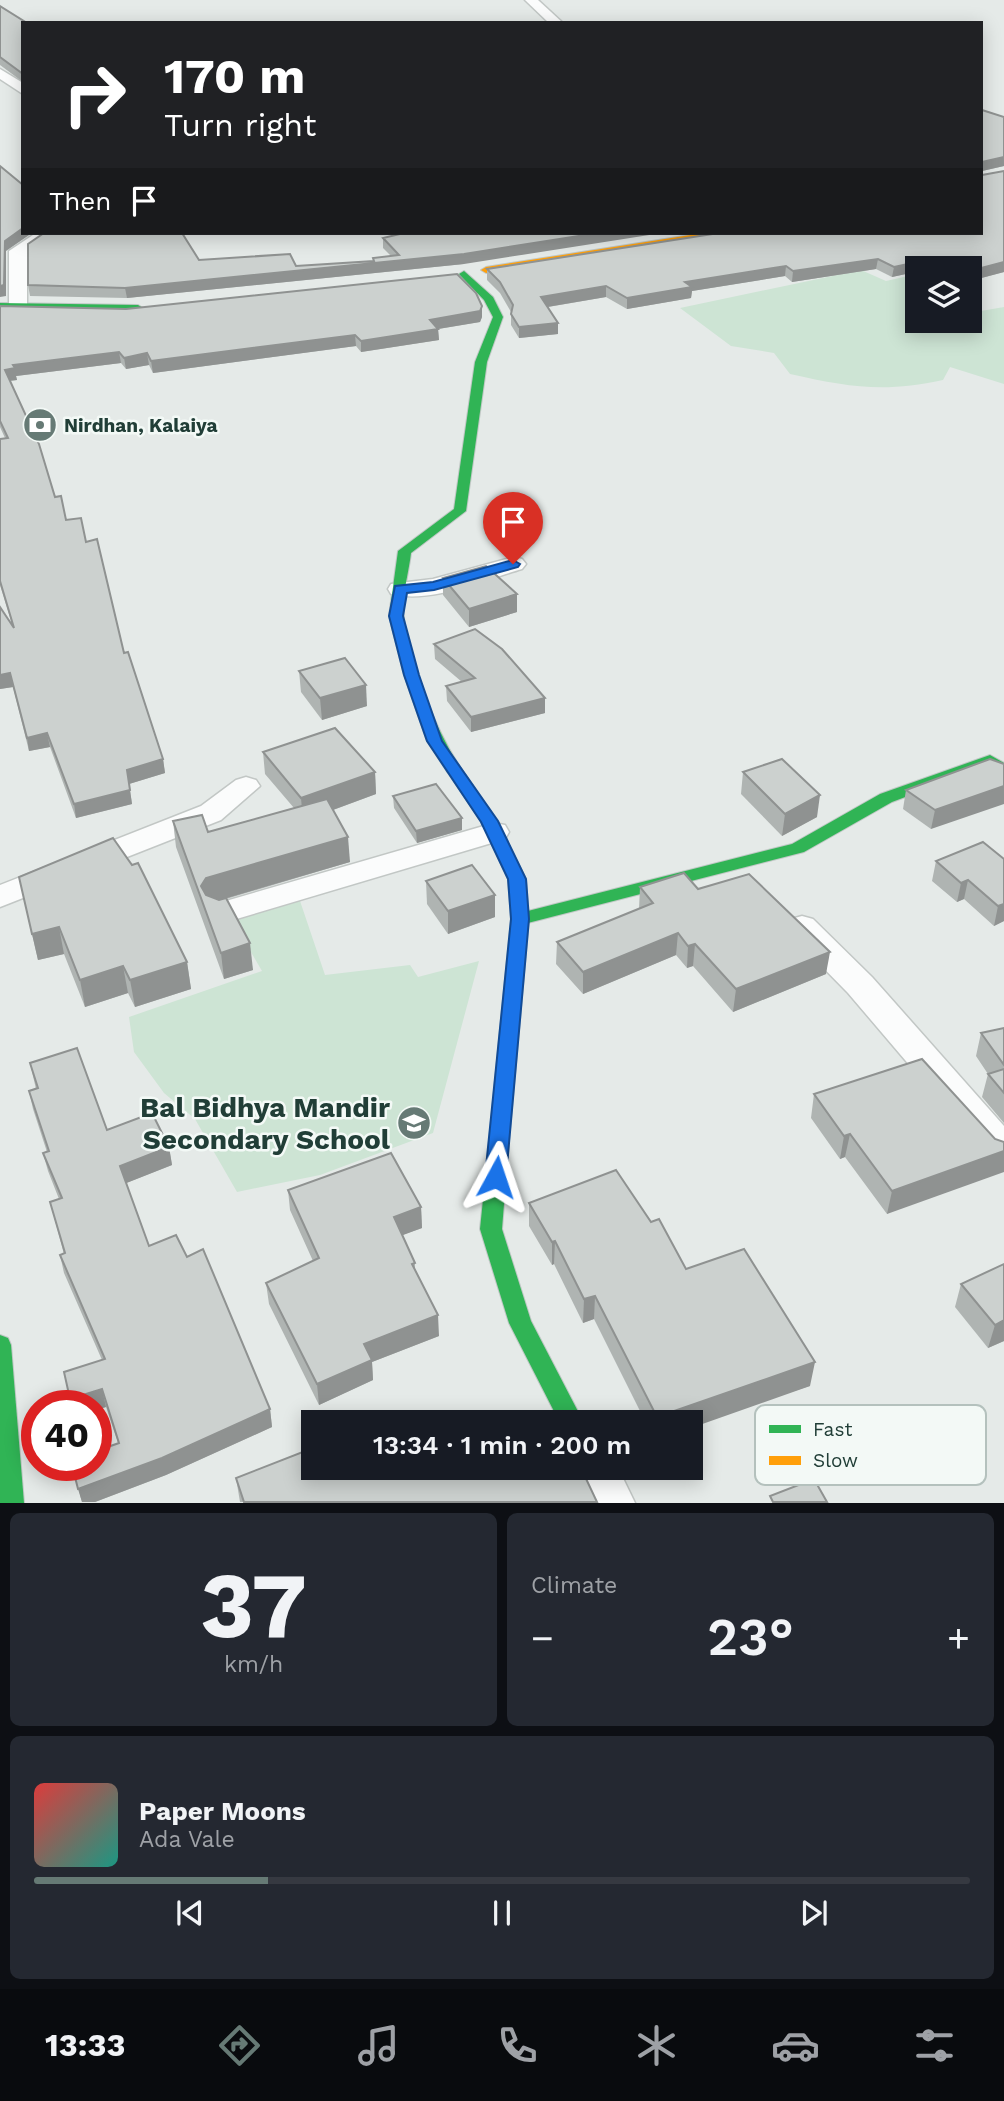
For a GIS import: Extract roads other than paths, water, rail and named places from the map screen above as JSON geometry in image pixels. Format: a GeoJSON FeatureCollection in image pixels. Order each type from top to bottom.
{"type":"FeatureCollection","features":[{"type":"Feature","properties":{"kind":"street"},"geometry":{"type":"LineString","coordinates":[[531,0],[555,21]]}},
{"type":"Feature","properties":{"kind":"street"},"geometry":{"type":"LineString","coordinates":[[0,73],[21,89]]}},
{"type":"Feature","properties":{"kind":"street"},"geometry":{"type":"LineString","coordinates":[[45,235],[18,251],[9,306],[127,309],[154,306]]}},
{"type":"Feature","properties":{"kind":"street"},"geometry":{"type":"LineString","coordinates":[[565,1410],[520,1323],[491,1228],[520,919],[517,879],[494,832],[435,741],[411,675],[396,616],[405,551],[460,510],[481,362],[498,317],[489,299],[457,275],[704,235]]}},
{"type":"Feature","properties":{"kind":"street"},"geometry":{"type":"LineString","coordinates":[[400,589],[434,586],[513,564]]}},
{"type":"Feature","properties":{"kind":"street"},"geometry":{"type":"LineString","coordinates":[[520,919],[798,848],[886,798],[990,760],[1004,770]]}},
{"type":"Feature","properties":{"kind":"street"},"geometry":{"type":"LineString","coordinates":[[0,897],[211,813],[246,786]]}},
{"type":"Feature","properties":{"kind":"street"},"geometry":{"type":"LineString","coordinates":[[223,912],[494,832]]}},
{"type":"Feature","properties":{"kind":"street"},"geometry":{"type":"LineString","coordinates":[[717,868],[746,876],[860,985],[1004,1151]]}},
{"type":"Feature","properties":{"kind":"street"},"geometry":{"type":"LineString","coordinates":[[0,1345],[12,1503]]}},
{"type":"Feature","properties":{"kind":"street"},"geometry":{"type":"LineString","coordinates":[[602,1480],[613,1503]]}},
{"type":"Feature","properties":{"kind":"place","name":"Nirdhan, Kalaiya"},"geometry":{"type":"Point","coordinates":[40,425]}},
{"type":"Feature","properties":{"kind":"place","name":"Bal Bidhya Mandir Secondary School"},"geometry":{"type":"Point","coordinates":[414,1123]}}]}
